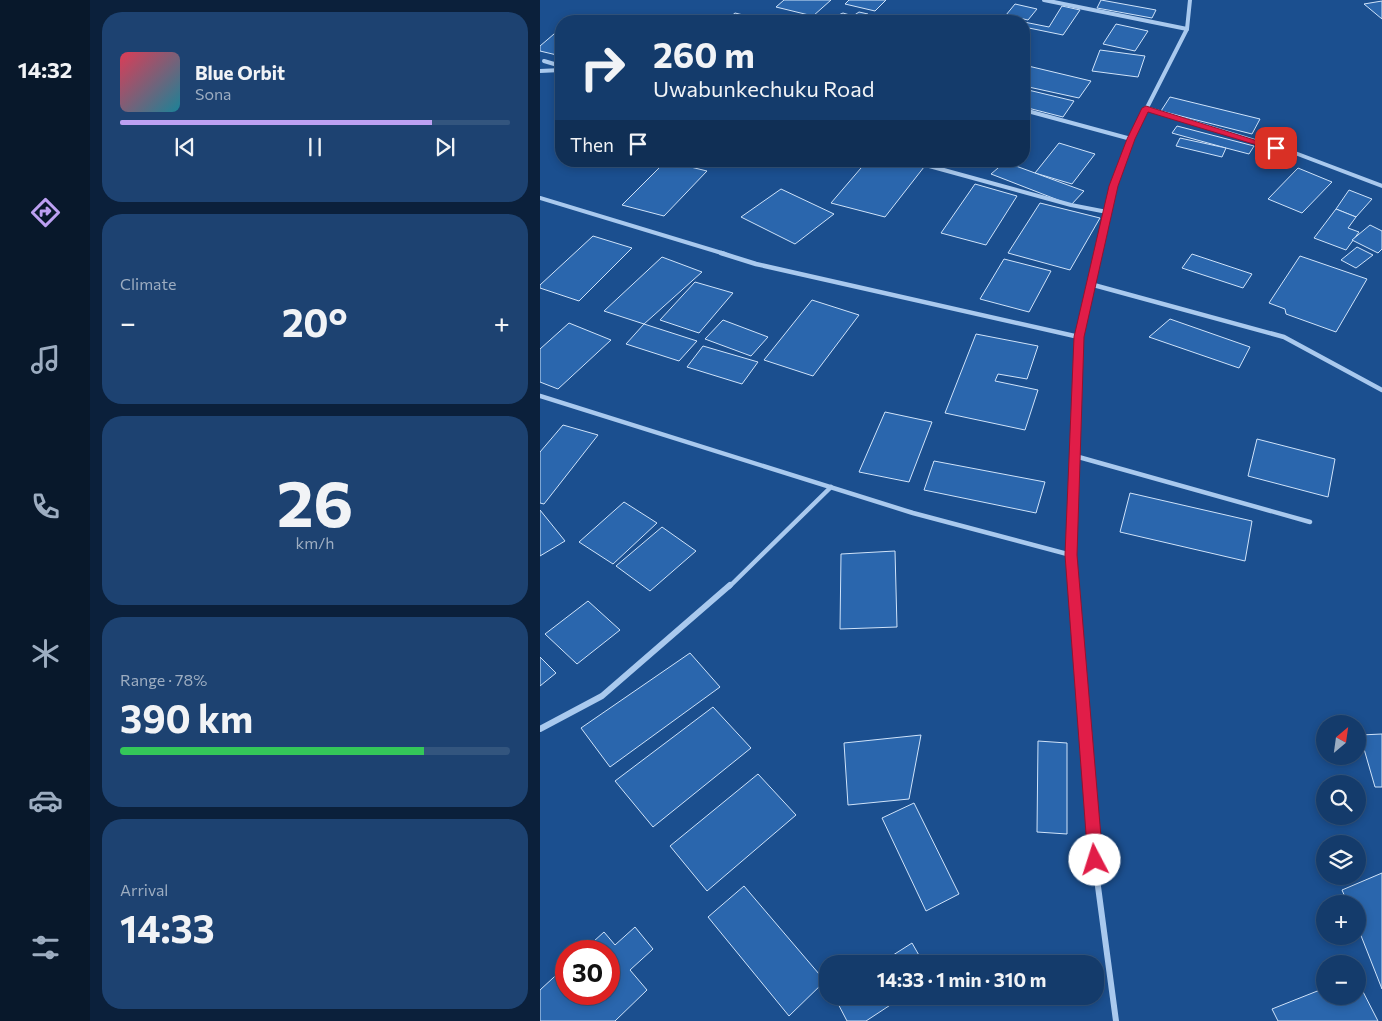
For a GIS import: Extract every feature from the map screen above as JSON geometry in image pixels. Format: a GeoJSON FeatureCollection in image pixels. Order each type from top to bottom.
{"type":"FeatureCollection","features":[{"type":"Feature","properties":{"kind":"street"},"geometry":{"type":"LineString","coordinates":[[1044,0],[1187,29]]}},
{"type":"Feature","properties":{"kind":"street"},"geometry":{"type":"LineString","coordinates":[[1116,1021],[1097,879],[1071,555],[1079,337],[1113,186],[1131,139],[1187,29],[1190,0]]}},
{"type":"Feature","properties":{"kind":"street"},"geometry":{"type":"LineString","coordinates":[[544,62],[555,65]]}},
{"type":"Feature","properties":{"kind":"street"},"geometry":{"type":"LineString","coordinates":[[540,71],[555,70]]}},
{"type":"Feature","properties":{"kind":"street"},"geometry":{"type":"LineString","coordinates":[[1146,108],[1294,154],[1351,173],[1382,186]]}},
{"type":"Feature","properties":{"kind":"street"},"geometry":{"type":"LineString","coordinates":[[1030,112],[1131,139]]}},
{"type":"Feature","properties":{"kind":"street"},"geometry":{"type":"LineString","coordinates":[[933,167],[1071,205],[1107,212]]}},
{"type":"Feature","properties":{"kind":"street"},"geometry":{"type":"LineString","coordinates":[[540,198],[756,264],[1079,337]]}},
{"type":"Feature","properties":{"kind":"street"},"geometry":{"type":"LineString","coordinates":[[1090,284],[1284,337],[1382,390]]}},
{"type":"Feature","properties":{"kind":"street"},"geometry":{"type":"LineString","coordinates":[[540,396],[913,513],[1071,555]]}},
{"type":"Feature","properties":{"kind":"street"},"geometry":{"type":"LineString","coordinates":[[1075,456],[1310,522]]}},
{"type":"Feature","properties":{"kind":"street"},"geometry":{"type":"LineString","coordinates":[[540,729],[602,696],[739,578],[831,487]]}},
{"type":"Feature","properties":{"kind":"building"},"geometry":{"type":"Polygon","coordinates":[[[784,0],[831,0],[814,15],[776,7],[784,0]]]}},
{"type":"Feature","properties":{"kind":"building"},"geometry":{"type":"Polygon","coordinates":[[[849,0],[886,0],[875,11],[845,4],[849,0]]]}},
{"type":"Feature","properties":{"kind":"building"},"geometry":{"type":"Polygon","coordinates":[[[1101,0],[1156,10],[1152,18],[1097,8],[1101,0]]]}},
{"type":"Feature","properties":{"kind":"building"},"geometry":{"type":"Polygon","coordinates":[[[1382,1],[1382,19],[1364,4],[1382,1]]]}},
{"type":"Feature","properties":{"kind":"building"},"geometry":{"type":"Polygon","coordinates":[[[1015,4],[1037,9],[1030,18],[1030,15],[1006,15],[1015,4]]]}},
{"type":"Feature","properties":{"kind":"building"},"geometry":{"type":"Polygon","coordinates":[[[1062,6],[1080,10],[1063,35],[1030,28],[1030,23],[1049,27],[1062,6]]]}},
{"type":"Feature","properties":{"kind":"building"},"geometry":{"type":"Polygon","coordinates":[[[859,12],[868,14],[867,15],[854,15],[859,12]]]}},
{"type":"Feature","properties":{"kind":"building"},"geometry":{"type":"Polygon","coordinates":[[[1116,24],[1148,31],[1135,51],[1103,44],[1116,24]]]}},
{"type":"Feature","properties":{"kind":"building"},"geometry":{"type":"Polygon","coordinates":[[[555,33],[555,55],[540,51],[540,46],[555,33]]]}},
{"type":"Feature","properties":{"kind":"building"},"geometry":{"type":"Polygon","coordinates":[[[1100,50],[1145,56],[1138,77],[1092,71],[1100,50]]]}},
{"type":"Feature","properties":{"kind":"building"},"geometry":{"type":"Polygon","coordinates":[[[1030,66],[1091,81],[1079,98],[1030,87],[1030,66]]]}},
{"type":"Feature","properties":{"kind":"building"},"geometry":{"type":"Polygon","coordinates":[[[1030,90],[1074,101],[1063,117],[1030,109],[1030,90]]]}},
{"type":"Feature","properties":{"kind":"building"},"geometry":{"type":"Polygon","coordinates":[[[1170,97],[1260,119],[1252,134],[1161,111],[1170,97]]]}},
{"type":"Feature","properties":{"kind":"building"},"geometry":{"type":"Polygon","coordinates":[[[1177,126],[1254,146],[1249,154],[1172,133],[1177,126]]]}},
{"type":"Feature","properties":{"kind":"building"},"geometry":{"type":"Polygon","coordinates":[[[1180,138],[1226,148],[1222,157],[1176,146],[1180,138]]]}},
{"type":"Feature","properties":{"kind":"building"},"geometry":{"type":"Polygon","coordinates":[[[1059,143],[1095,154],[1072,184],[1035,173],[1059,143]]]}},
{"type":"Feature","properties":{"kind":"building"},"geometry":{"type":"Polygon","coordinates":[[[660,167],[691,167],[707,171],[664,216],[622,205],[660,167]]]}},
{"type":"Feature","properties":{"kind":"building"},"geometry":{"type":"Polygon","coordinates":[[[862,167],[924,167],[885,217],[831,203],[862,167]]]}},
{"type":"Feature","properties":{"kind":"building"},"geometry":{"type":"Polygon","coordinates":[[[999,167],[1019,167],[1084,191],[1071,205],[991,174],[999,167]]]}},
{"type":"Feature","properties":{"kind":"building"},"geometry":{"type":"Polygon","coordinates":[[[1298,168],[1332,182],[1302,213],[1268,199],[1298,168]]]}},
{"type":"Feature","properties":{"kind":"building"},"geometry":{"type":"Polygon","coordinates":[[[975,184],[1017,196],[986,245],[941,233],[975,184]]]}},
{"type":"Feature","properties":{"kind":"building"},"geometry":{"type":"Polygon","coordinates":[[[781,189],[834,214],[795,244],[741,217],[781,189]]]}},
{"type":"Feature","properties":{"kind":"building"},"geometry":{"type":"Polygon","coordinates":[[[1349,190],[1372,199],[1356,217],[1336,209],[1349,190]]]}},
{"type":"Feature","properties":{"kind":"building"},"geometry":{"type":"Polygon","coordinates":[[[1040,203],[1100,218],[1070,270],[1008,253],[1040,203]]]}},
{"type":"Feature","properties":{"kind":"building"},"geometry":{"type":"Polygon","coordinates":[[[1336,209],[1356,217],[1348,228],[1359,232],[1346,250],[1314,238],[1336,209]]]}},
{"type":"Feature","properties":{"kind":"building"},"geometry":{"type":"Polygon","coordinates":[[[1370,225],[1382,231],[1382,249],[1378,253],[1352,240],[1370,225]]]}},
{"type":"Feature","properties":{"kind":"building"},"geometry":{"type":"Polygon","coordinates":[[[593,236],[632,248],[579,301],[540,288],[540,285],[593,236]]]}},
{"type":"Feature","properties":{"kind":"building"},"geometry":{"type":"Polygon","coordinates":[[[1357,247],[1373,255],[1356,268],[1341,260],[1357,247]]]}},
{"type":"Feature","properties":{"kind":"building"},"geometry":{"type":"Polygon","coordinates":[[[1192,254],[1252,274],[1243,288],[1182,268],[1192,254]]]}},
{"type":"Feature","properties":{"kind":"building"},"geometry":{"type":"Polygon","coordinates":[[[1300,256],[1367,279],[1336,332],[1286,314],[1285,309],[1269,303],[1300,256]]]}},
{"type":"Feature","properties":{"kind":"building"},"geometry":{"type":"Polygon","coordinates":[[[662,257],[702,272],[644,324],[604,311],[662,257]]]}},
{"type":"Feature","properties":{"kind":"building"},"geometry":{"type":"Polygon","coordinates":[[[1004,259],[1051,271],[1029,312],[980,299],[1004,259]]]}},
{"type":"Feature","properties":{"kind":"building"},"geometry":{"type":"Polygon","coordinates":[[[695,282],[733,293],[699,333],[660,320],[695,282]]]}},
{"type":"Feature","properties":{"kind":"building"},"geometry":{"type":"Polygon","coordinates":[[[812,300],[859,315],[813,376],[764,360],[812,300]]]}},
{"type":"Feature","properties":{"kind":"building"},"geometry":{"type":"Polygon","coordinates":[[[1170,319],[1250,347],[1239,368],[1149,337],[1170,319]]]}},
{"type":"Feature","properties":{"kind":"building"},"geometry":{"type":"Polygon","coordinates":[[[723,320],[768,337],[751,356],[705,339],[723,320]]]}},
{"type":"Feature","properties":{"kind":"building"},"geometry":{"type":"Polygon","coordinates":[[[569,323],[611,340],[558,389],[540,382],[540,349],[569,323]]]}},
{"type":"Feature","properties":{"kind":"building"},"geometry":{"type":"Polygon","coordinates":[[[644,324],[697,341],[679,361],[626,344],[644,324]]]}},
{"type":"Feature","properties":{"kind":"building"},"geometry":{"type":"Polygon","coordinates":[[[976,334],[1038,346],[1027,379],[998,374],[995,381],[1038,390],[1025,430],[945,413],[976,334]]]}},
{"type":"Feature","properties":{"kind":"building"},"geometry":{"type":"Polygon","coordinates":[[[703,346],[758,362],[742,384],[687,367],[703,346]]]}},
{"type":"Feature","properties":{"kind":"building"},"geometry":{"type":"Polygon","coordinates":[[[885,412],[932,422],[909,482],[859,472],[885,412]]]}},
{"type":"Feature","properties":{"kind":"building"},"geometry":{"type":"Polygon","coordinates":[[[563,425],[598,435],[544,504],[540,503],[540,452],[563,425]]]}},
{"type":"Feature","properties":{"kind":"building"},"geometry":{"type":"Polygon","coordinates":[[[1257,439],[1335,459],[1328,497],[1248,476],[1257,439]]]}},
{"type":"Feature","properties":{"kind":"building"},"geometry":{"type":"Polygon","coordinates":[[[934,461],[1045,482],[1036,513],[924,490],[934,461]]]}},
{"type":"Feature","properties":{"kind":"building"},"geometry":{"type":"Polygon","coordinates":[[[1130,493],[1252,521],[1245,561],[1120,532],[1130,493]]]}},
{"type":"Feature","properties":{"kind":"building"},"geometry":{"type":"Polygon","coordinates":[[[624,502],[657,523],[613,564],[579,542],[624,502]]]}},
{"type":"Feature","properties":{"kind":"building"},"geometry":{"type":"Polygon","coordinates":[[[540,510],[565,541],[540,556],[540,510]]]}},
{"type":"Feature","properties":{"kind":"building"},"geometry":{"type":"Polygon","coordinates":[[[662,527],[696,551],[650,591],[616,566],[662,527]]]}},
{"type":"Feature","properties":{"kind":"building"},"geometry":{"type":"Polygon","coordinates":[[[895,551],[897,627],[840,629],[841,554],[895,551]]]}},
{"type":"Feature","properties":{"kind":"building"},"geometry":{"type":"Polygon","coordinates":[[[588,601],[620,630],[577,664],[545,634],[588,601]]]}},
{"type":"Feature","properties":{"kind":"building"},"geometry":{"type":"Polygon","coordinates":[[[690,653],[720,687],[610,767],[581,728],[690,653]]]}},
{"type":"Feature","properties":{"kind":"building"},"geometry":{"type":"Polygon","coordinates":[[[540,657],[556,673],[540,686],[540,657]]]}},
{"type":"Feature","properties":{"kind":"building"},"geometry":{"type":"Polygon","coordinates":[[[713,707],[751,748],[653,827],[615,781],[713,707]]]}},
{"type":"Feature","properties":{"kind":"building"},"geometry":{"type":"Polygon","coordinates":[[[1382,734],[1382,787],[1375,787],[1366,756],[1366,735],[1382,734]]]}},
{"type":"Feature","properties":{"kind":"building"},"geometry":{"type":"Polygon","coordinates":[[[921,735],[909,799],[848,805],[844,743],[921,735]]]}},
{"type":"Feature","properties":{"kind":"building"},"geometry":{"type":"Polygon","coordinates":[[[1038,741],[1067,743],[1067,834],[1037,832],[1038,741]]]}},
{"type":"Feature","properties":{"kind":"building"},"geometry":{"type":"Polygon","coordinates":[[[758,774],[796,815],[707,891],[670,846],[758,774]]]}},
{"type":"Feature","properties":{"kind":"building"},"geometry":{"type":"Polygon","coordinates":[[[914,803],[959,894],[926,911],[882,818],[914,803]]]}},
{"type":"Feature","properties":{"kind":"building"},"geometry":{"type":"Polygon","coordinates":[[[1382,873],[1382,989],[1365,945],[1366,895],[1344,895],[1342,890],[1354,885],[1366,885],[1366,880],[1382,873]]]}},
{"type":"Feature","properties":{"kind":"building"},"geometry":{"type":"Polygon","coordinates":[[[744,886],[819,974],[819,987],[789,1016],[708,917],[744,886]]]}},
{"type":"Feature","properties":{"kind":"building"},"geometry":{"type":"Polygon","coordinates":[[[635,927],[653,949],[630,970],[647,990],[615,1021],[540,1021],[540,990],[555,976],[555,1005],[620,1005],[620,940],[635,927]]]}},
{"type":"Feature","properties":{"kind":"building"},"geometry":{"type":"Polygon","coordinates":[[[604,932],[611,940],[595,940],[604,932]]]}},
{"type":"Feature","properties":{"kind":"building"},"geometry":{"type":"Polygon","coordinates":[[[912,943],[919,955],[893,955],[912,943]]]}},
{"type":"Feature","properties":{"kind":"building"},"geometry":{"type":"Polygon","coordinates":[[[1316,992],[1316,1005],[1366,1005],[1366,998],[1378,1021],[1278,1021],[1272,1009],[1316,992]]]}},
{"type":"Feature","properties":{"kind":"building"},"geometry":{"type":"Polygon","coordinates":[[[839,1005],[890,1005],[866,1021],[847,1021],[839,1005]]]}},
{"type":"Feature","properties":{"kind":"route"},"geometry":{"type":"LineString","coordinates":[[1095,860],[1071,555],[1079,337],[1113,186],[1131,139],[1146,108],[1276,148]]}}]}
